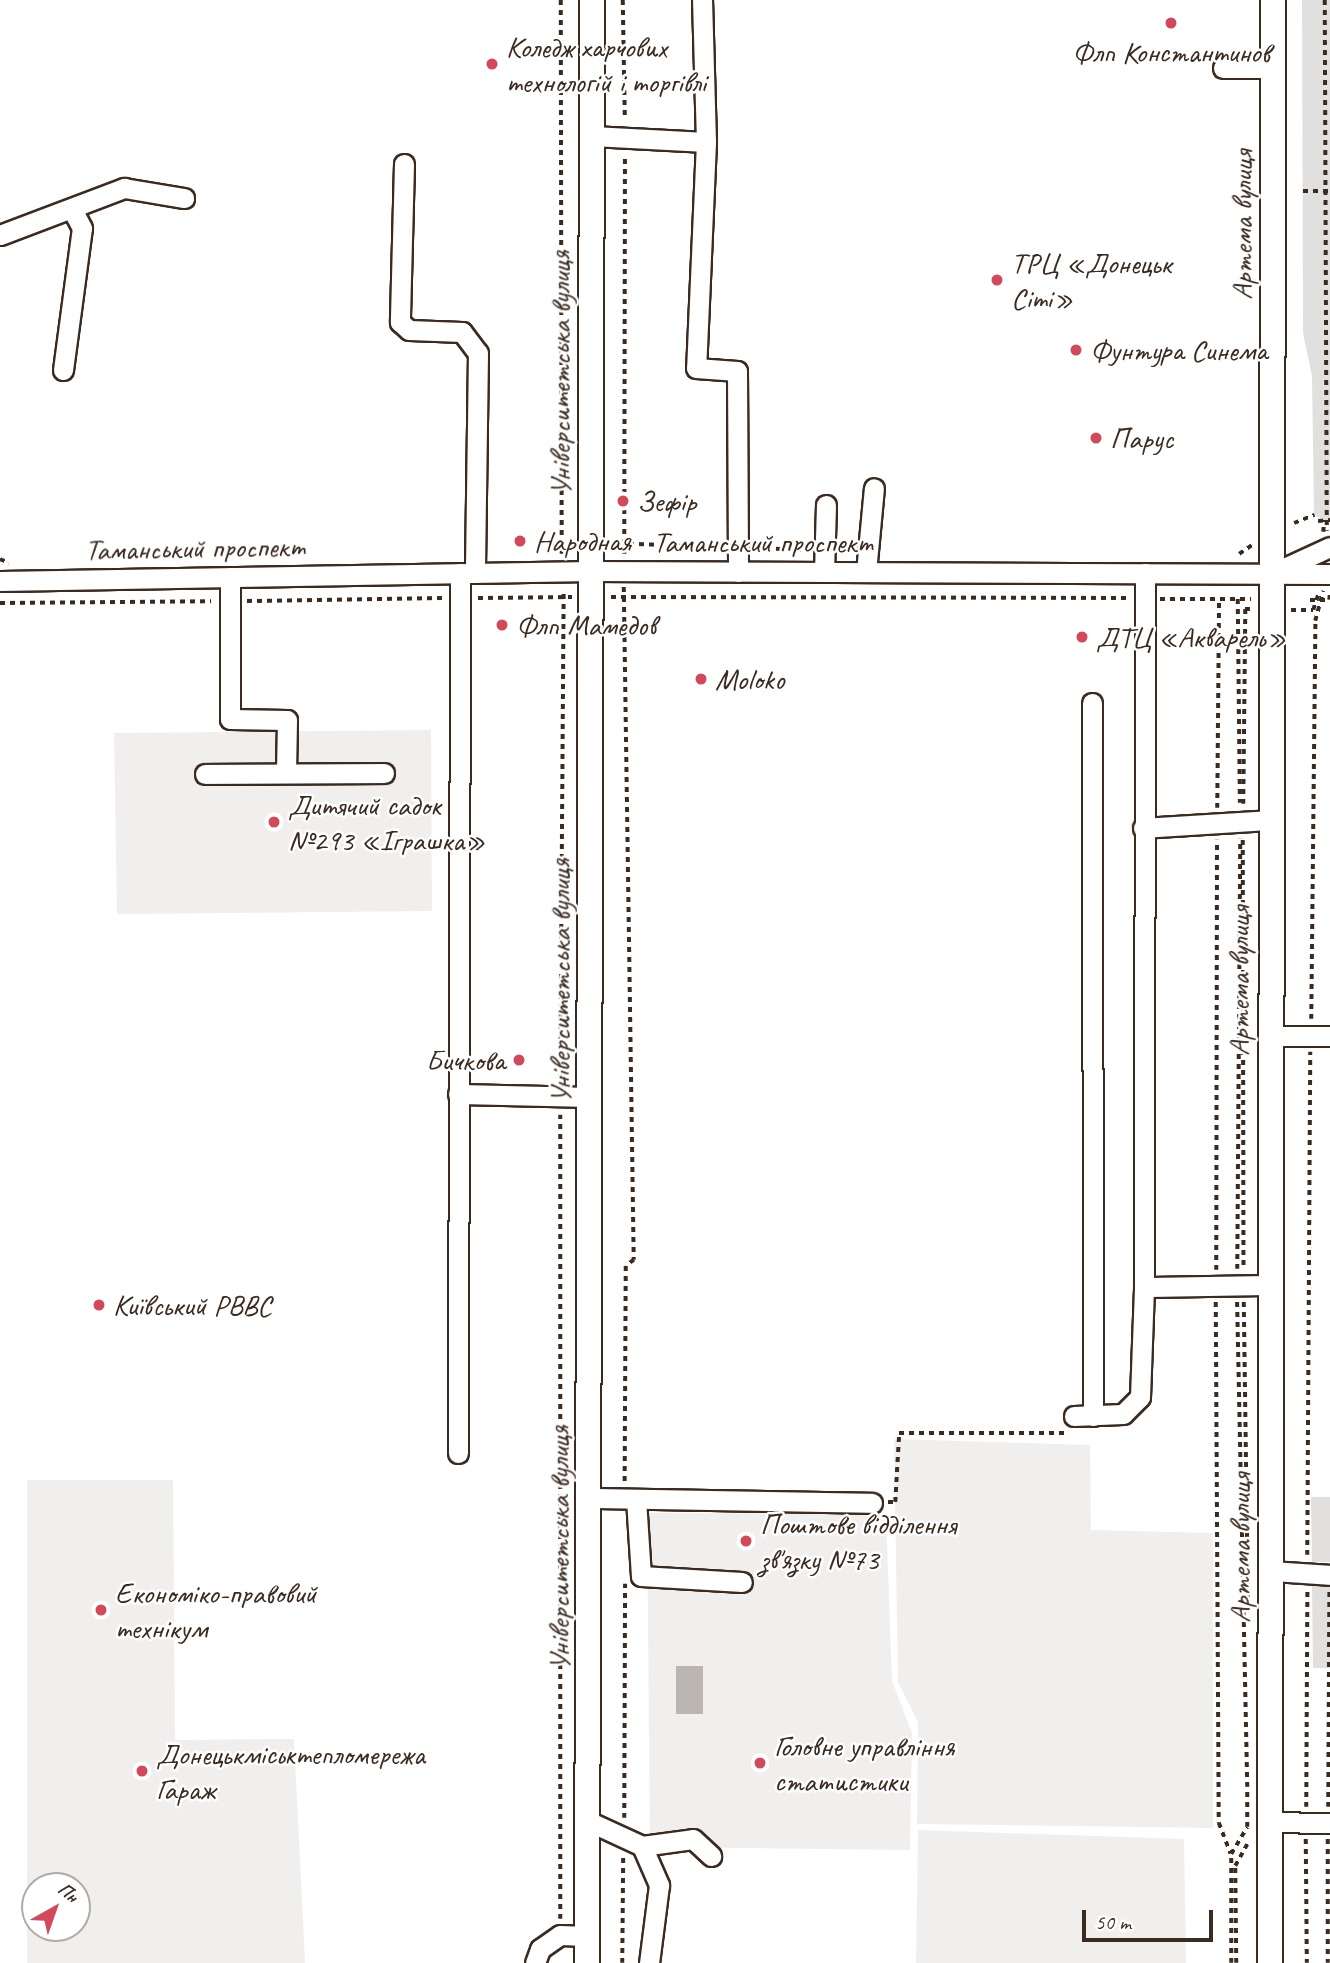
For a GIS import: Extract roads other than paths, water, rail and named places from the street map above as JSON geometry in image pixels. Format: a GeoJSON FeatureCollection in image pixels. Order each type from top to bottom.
{"type":"FeatureCollection","features":[{"type":"Feature","properties":{"kind":"main road","name":"Університетська вулиця"},"geometry":{"type":"LineString","coordinates":[[587,1963],[591,1498],[592,0]]}},
{"type":"Feature","properties":{"kind":"main road","name":"Артема вулиця"},"geometry":{"type":"LineString","coordinates":[[1270,1963],[1272,820],[1265,604],[1274,573],[1273,0]]}},
{"type":"Feature","properties":{"kind":"street"},"geometry":{"type":"LineString","coordinates":[[702,0],[706,142],[696,368],[737,371],[738,572]]}},
{"type":"Feature","properties":{"kind":"street"},"geometry":{"type":"LineString","coordinates":[[1223,68],[1274,68]]}},
{"type":"Feature","properties":{"kind":"street"},"geometry":{"type":"LineString","coordinates":[[592,136],[706,142]]}},
{"type":"Feature","properties":{"kind":"street"},"geometry":{"type":"LineString","coordinates":[[404,163],[400,323],[409,330],[462,332],[478,353],[468,573],[460,598],[457,1453]]}},
{"type":"Feature","properties":{"kind":"street"},"geometry":{"type":"LineString","coordinates":[[0,235],[124,188],[184,198]]}},
{"type":"Feature","properties":{"kind":"street"},"geometry":{"type":"LineString","coordinates":[[63,370],[82,228],[72,209]]}},
{"type":"Feature","properties":{"kind":"street"},"geometry":{"type":"LineString","coordinates":[[866,572],[874,488]]}},
{"type":"Feature","properties":{"kind":"street"},"geometry":{"type":"LineString","coordinates":[[824,572],[825,505]]}},
{"type":"Feature","properties":{"kind":"street","name":"Таманський проспект"},"geometry":{"type":"LineString","coordinates":[[1274,573],[1328,548]]}},
{"type":"Feature","properties":{"kind":"street","name":"Таманський проспект"},"geometry":{"type":"LineString","coordinates":[[0,581],[592,571],[1274,573],[1328,579]]}},
{"type":"Feature","properties":{"kind":"street"},"geometry":{"type":"LineString","coordinates":[[1092,704],[1083,1416],[1123,1415],[1140,1397],[1144,1287],[1145,573]]}},
{"type":"Feature","properties":{"kind":"street"},"geometry":{"type":"LineString","coordinates":[[230,577],[230,719],[287,720],[286,773]]}},
{"type":"Feature","properties":{"kind":"street"},"geometry":{"type":"LineString","coordinates":[[205,774],[384,772]]}},
{"type":"Feature","properties":{"kind":"street"},"geometry":{"type":"LineString","coordinates":[[1143,828],[1272,820]]}},
{"type":"Feature","properties":{"kind":"street"},"geometry":{"type":"LineString","coordinates":[[1270,1036],[1320,1036]]}},
{"type":"Feature","properties":{"kind":"street"},"geometry":{"type":"LineString","coordinates":[[458,1094],[591,1097]]}},
{"type":"Feature","properties":{"kind":"street"},"geometry":{"type":"LineString","coordinates":[[1144,1287],[1271,1285]]}},
{"type":"Feature","properties":{"kind":"street"},"geometry":{"type":"LineString","coordinates":[[591,1498],[872,1503]]}},
{"type":"Feature","properties":{"kind":"street"},"geometry":{"type":"LineString","coordinates":[[631,1499],[641,1576],[743,1582]]}},
{"type":"Feature","properties":{"kind":"street"},"geometry":{"type":"LineString","coordinates":[[1272,1572],[1330,1575]]}},
{"type":"Feature","properties":{"kind":"street"},"geometry":{"type":"LineString","coordinates":[[588,1821],[642,1846],[693,1839],[711,1856]]}},
{"type":"Feature","properties":{"kind":"street"},"geometry":{"type":"LineString","coordinates":[[1270,1822],[1329,1823]]}},
{"type":"Feature","properties":{"kind":"street"},"geometry":{"type":"LineString","coordinates":[[642,1846],[659,1885],[649,1963]]}},
{"type":"Feature","properties":{"kind":"street"},"geometry":{"type":"LineString","coordinates":[[535,1963],[540,1950],[560,1935],[587,1936]]}},
{"type":"Feature","properties":{"kind":"place","name":"Флп Константинов"},"geometry":{"type":"Point","coordinates":[1171,23]}},
{"type":"Feature","properties":{"kind":"place","name":"Коледж харчових технологій і торгівлі"},"geometry":{"type":"Point","coordinates":[492,64]}},
{"type":"Feature","properties":{"kind":"place","name":"ТРЦ «Донецьк Сіті»"},"geometry":{"type":"Point","coordinates":[997,280]}},
{"type":"Feature","properties":{"kind":"place","name":"Фунтура Синема"},"geometry":{"type":"Point","coordinates":[1076,350]}},
{"type":"Feature","properties":{"kind":"place","name":"Парус"},"geometry":{"type":"Point","coordinates":[1096,438]}},
{"type":"Feature","properties":{"kind":"place","name":"Зефір"},"geometry":{"type":"Point","coordinates":[623,501]}},
{"type":"Feature","properties":{"kind":"place","name":"Народная"},"geometry":{"type":"Point","coordinates":[520,541]}},
{"type":"Feature","properties":{"kind":"place","name":"Флп Мамедов"},"geometry":{"type":"Point","coordinates":[502,625]}},
{"type":"Feature","properties":{"kind":"place","name":"ДТЦ «Акварель»"},"geometry":{"type":"Point","coordinates":[1082,637]}},
{"type":"Feature","properties":{"kind":"place","name":"Moloko"},"geometry":{"type":"Point","coordinates":[701,679]}},
{"type":"Feature","properties":{"kind":"place","name":"Дитячий садок №293 «Іграшка»"},"geometry":{"type":"Point","coordinates":[274,822]}},
{"type":"Feature","properties":{"kind":"place","name":"Бичкова"},"geometry":{"type":"Point","coordinates":[519,1060]}},
{"type":"Feature","properties":{"kind":"place","name":"Київський РВВС"},"geometry":{"type":"Point","coordinates":[99,1305]}},
{"type":"Feature","properties":{"kind":"place","name":"Поштове відділення зв'язку №73"},"geometry":{"type":"Point","coordinates":[746,1541]}},
{"type":"Feature","properties":{"kind":"place","name":"Економіко-правовий технікум"},"geometry":{"type":"Point","coordinates":[101,1610]}},
{"type":"Feature","properties":{"kind":"place","name":"Головне управління статистики"},"geometry":{"type":"Point","coordinates":[760,1763]}},
{"type":"Feature","properties":{"kind":"place","name":"Донецькміськтепломережа Гараж"},"geometry":{"type":"Point","coordinates":[142,1771]}}]}
